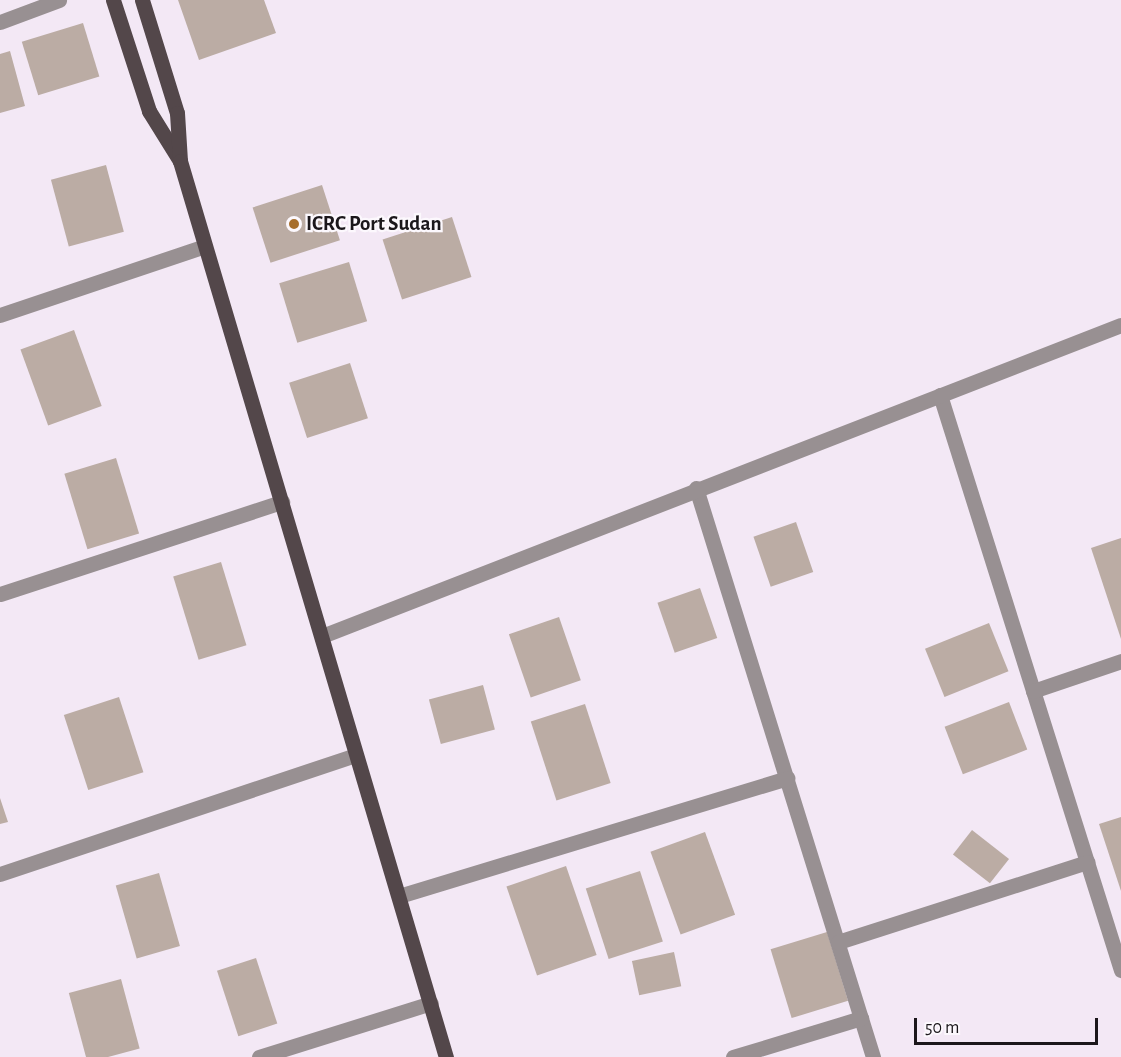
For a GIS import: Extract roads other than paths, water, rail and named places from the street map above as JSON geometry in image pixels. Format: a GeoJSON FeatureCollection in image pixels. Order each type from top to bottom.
{"type":"FeatureCollection","features":[{"type":"Feature","properties":{"kind":"main road"},"geometry":{"type":"LineString","coordinates":[[112,0],[149,111],[180,161]]}},
{"type":"Feature","properties":{"kind":"main road"},"geometry":{"type":"LineString","coordinates":[[142,0],[177,113],[180,161],[447,1057]]}},
{"type":"Feature","properties":{"kind":"street"},"geometry":{"type":"LineString","coordinates":[[0,22],[59,0]]}},
{"type":"Feature","properties":{"kind":"street"},"geometry":{"type":"LineString","coordinates":[[1,310],[205,246]]}},
{"type":"Feature","properties":{"kind":"street"},"geometry":{"type":"LineString","coordinates":[[322,636],[696,488],[1121,325]]}},
{"type":"Feature","properties":{"kind":"street"},"geometry":{"type":"LineString","coordinates":[[940,394],[1087,862],[1116,936],[1121,970]]}},
{"type":"Feature","properties":{"kind":"street"},"geometry":{"type":"LineString","coordinates":[[696,488],[873,1057]]}},
{"type":"Feature","properties":{"kind":"street"},"geometry":{"type":"LineString","coordinates":[[0,594],[282,502]]}},
{"type":"Feature","properties":{"kind":"street"},"geometry":{"type":"LineString","coordinates":[[1033,691],[1121,661]]}},
{"type":"Feature","properties":{"kind":"street"},"geometry":{"type":"LineString","coordinates":[[0,874],[356,755]]}},
{"type":"Feature","properties":{"kind":"street"},"geometry":{"type":"LineString","coordinates":[[399,896],[787,777]]}},
{"type":"Feature","properties":{"kind":"street"},"geometry":{"type":"LineString","coordinates":[[838,942],[1087,862]]}},
{"type":"Feature","properties":{"kind":"street"},"geometry":{"type":"LineString","coordinates":[[259,1057],[431,1003]]}},
{"type":"Feature","properties":{"kind":"street"},"geometry":{"type":"LineString","coordinates":[[733,1057],[861,1017]]}},
{"type":"Feature","properties":{"kind":"place","name":"ICRC Port Sudan"},"geometry":{"type":"Point","coordinates":[294,224]}}]}
